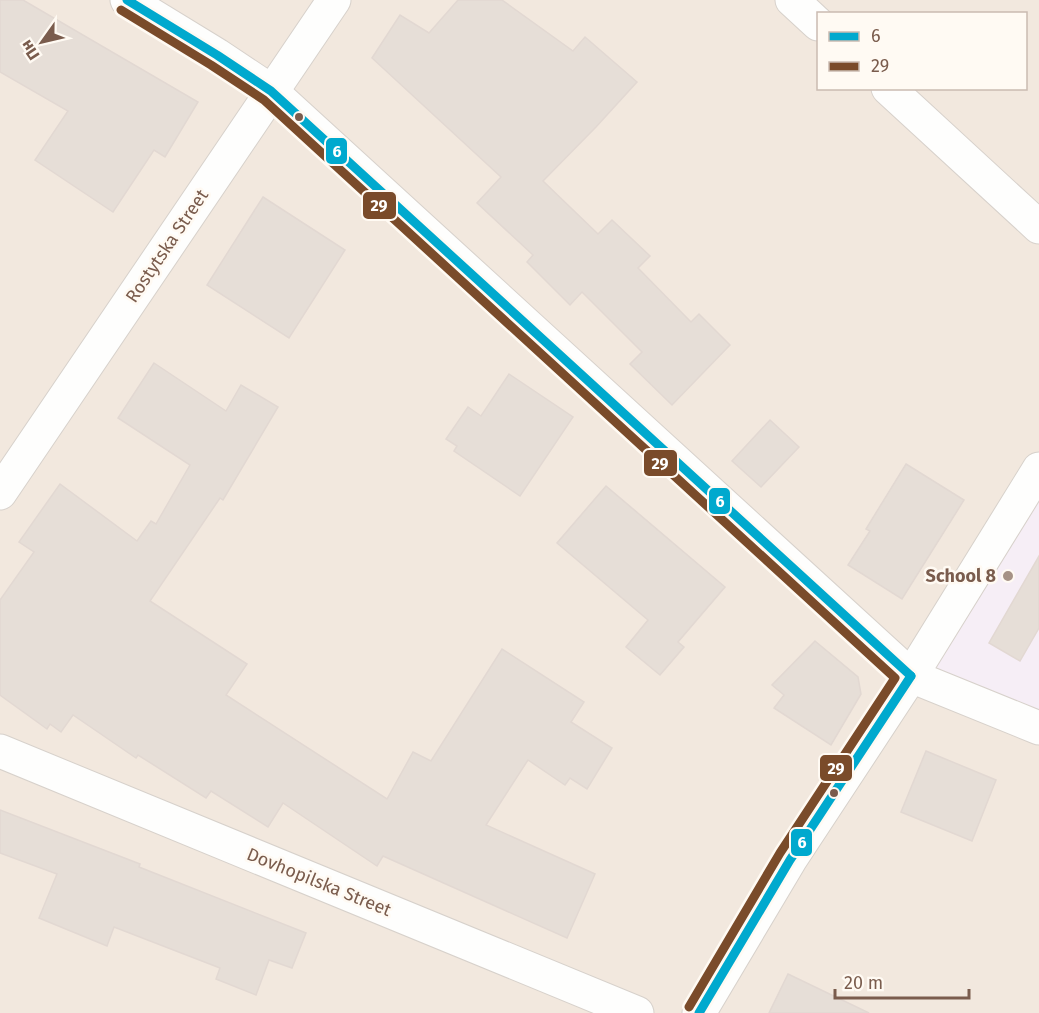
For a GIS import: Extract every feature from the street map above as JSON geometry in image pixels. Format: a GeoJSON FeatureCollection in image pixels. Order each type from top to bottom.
{"type":"FeatureCollection","features":[{"type":"Feature","properties":{"kind":"street"},"geometry":{"type":"LineString","coordinates":[[127,0],[271,91],[911,676],[1039,728]]}},
{"type":"Feature","properties":{"kind":"street","name":"Rostytska Street"},"geometry":{"type":"LineString","coordinates":[[0,493],[334,0]]}},
{"type":"Feature","properties":{"kind":"street"},"geometry":{"type":"LineString","coordinates":[[792,0],[817,22]]}},
{"type":"Feature","properties":{"kind":"street"},"geometry":{"type":"LineString","coordinates":[[890,90],[1039,227]]}},
{"type":"Feature","properties":{"kind":"street"},"geometry":{"type":"LineString","coordinates":[[699,1013],[790,860],[911,676],[1039,469]]}},
{"type":"Feature","properties":{"kind":"street","name":"Dovhopilska Street"},"geometry":{"type":"LineString","coordinates":[[0,751],[637,1013]]}},
{"type":"Feature","properties":{"kind":"shaded area"},"geometry":{"type":"Polygon","coordinates":[[[0,0],[1039,0],[1039,1013],[0,1013],[0,0]]]}},
{"type":"Feature","properties":{"kind":"shaded area","name":"School 8"},"geometry":{"type":"Polygon","coordinates":[[[1039,479],[1039,725],[915,674],[1039,479]]]}},
{"type":"Feature","properties":{"kind":"building"},"geometry":{"type":"Polygon","coordinates":[[[0,0],[23,0],[198,102],[165,157],[154,150],[113,212],[35,160],[68,111],[0,72],[0,0]]]}},
{"type":"Feature","properties":{"kind":"building"},"geometry":{"type":"Polygon","coordinates":[[[458,0],[502,0],[573,51],[585,37],[637,82],[543,181],[598,234],[612,220],[650,256],[638,268],[691,322],[699,314],[730,345],[672,405],[630,364],[642,352],[582,292],[570,305],[527,262],[533,255],[477,203],[501,177],[372,58],[400,15],[429,33],[458,0]]]}},
{"type":"Feature","properties":{"kind":"building"},"geometry":{"type":"Polygon","coordinates":[[[263,197],[345,250],[289,338],[207,285],[263,197]]]}},
{"type":"Feature","properties":{"kind":"building"},"geometry":{"type":"Polygon","coordinates":[[[154,363],[226,411],[241,385],[278,407],[223,500],[220,498],[150,601],[247,664],[226,695],[387,799],[413,752],[431,761],[502,649],[584,702],[571,722],[612,748],[587,789],[570,778],[565,785],[528,760],[486,825],[595,874],[567,938],[383,856],[377,866],[283,803],[268,827],[211,791],[206,798],[138,755],[136,758],[73,715],[61,732],[50,724],[47,729],[0,695],[0,600],[34,552],[19,542],[60,484],[137,541],[151,521],[156,524],[190,465],[118,418],[154,363]]]}},
{"type":"Feature","properties":{"kind":"building"},"geometry":{"type":"Polygon","coordinates":[[[509,374],[573,417],[520,496],[454,451],[457,446],[446,439],[468,407],[481,416],[509,374]]]}},
{"type":"Feature","properties":{"kind":"building"},"geometry":{"type":"Polygon","coordinates":[[[770,420],[799,447],[761,487],[732,461],[770,420]]]}},
{"type":"Feature","properties":{"kind":"building"},"geometry":{"type":"Polygon","coordinates":[[[906,464],[964,500],[902,599],[848,565],[870,531],[866,529],[906,464]]]}},
{"type":"Feature","properties":{"kind":"building"},"geometry":{"type":"Polygon","coordinates":[[[606,486],[725,587],[678,642],[684,647],[660,675],[626,647],[648,620],[557,543],[606,486]]]}},
{"type":"Feature","properties":{"kind":"building"},"geometry":{"type":"Polygon","coordinates":[[[1039,556],[1039,628],[1020,661],[989,643],[1039,556]]]}},
{"type":"Feature","properties":{"kind":"building"},"geometry":{"type":"Polygon","coordinates":[[[815,641],[858,677],[861,694],[831,745],[774,708],[784,695],[772,685],[815,641]]]}},
{"type":"Feature","properties":{"kind":"building"},"geometry":{"type":"Polygon","coordinates":[[[926,751],[996,780],[972,841],[901,812],[926,751]]]}},
{"type":"Feature","properties":{"kind":"building"},"geometry":{"type":"Polygon","coordinates":[[[0,810],[140,864],[139,867],[306,933],[292,968],[269,960],[256,995],[216,979],[220,968],[114,927],[107,946],[39,918],[57,874],[0,853],[0,810]]]}},
{"type":"Feature","properties":{"kind":"building"},"geometry":{"type":"Polygon","coordinates":[[[788,974],[869,1013],[769,1013],[788,974]]]}},
{"type":"Feature","properties":{"kind":"transit line","name":"6"},"geometry":{"type":"LineString","coordinates":[[127,0],[271,91],[911,676]]}},
{"type":"Feature","properties":{"kind":"transit line","name":"29"},"geometry":{"type":"LineString","coordinates":[[121,10],[264,100],[895,678],[780,853],[689,1007]]}},
{"type":"Feature","properties":{"kind":"transit line","name":"6"},"geometry":{"type":"LineString","coordinates":[[699,1013],[790,860],[911,676]]}},
{"type":"Feature","properties":{"kind":"place","name":"School 8"},"geometry":{"type":"Point","coordinates":[1008,576]}}]}
